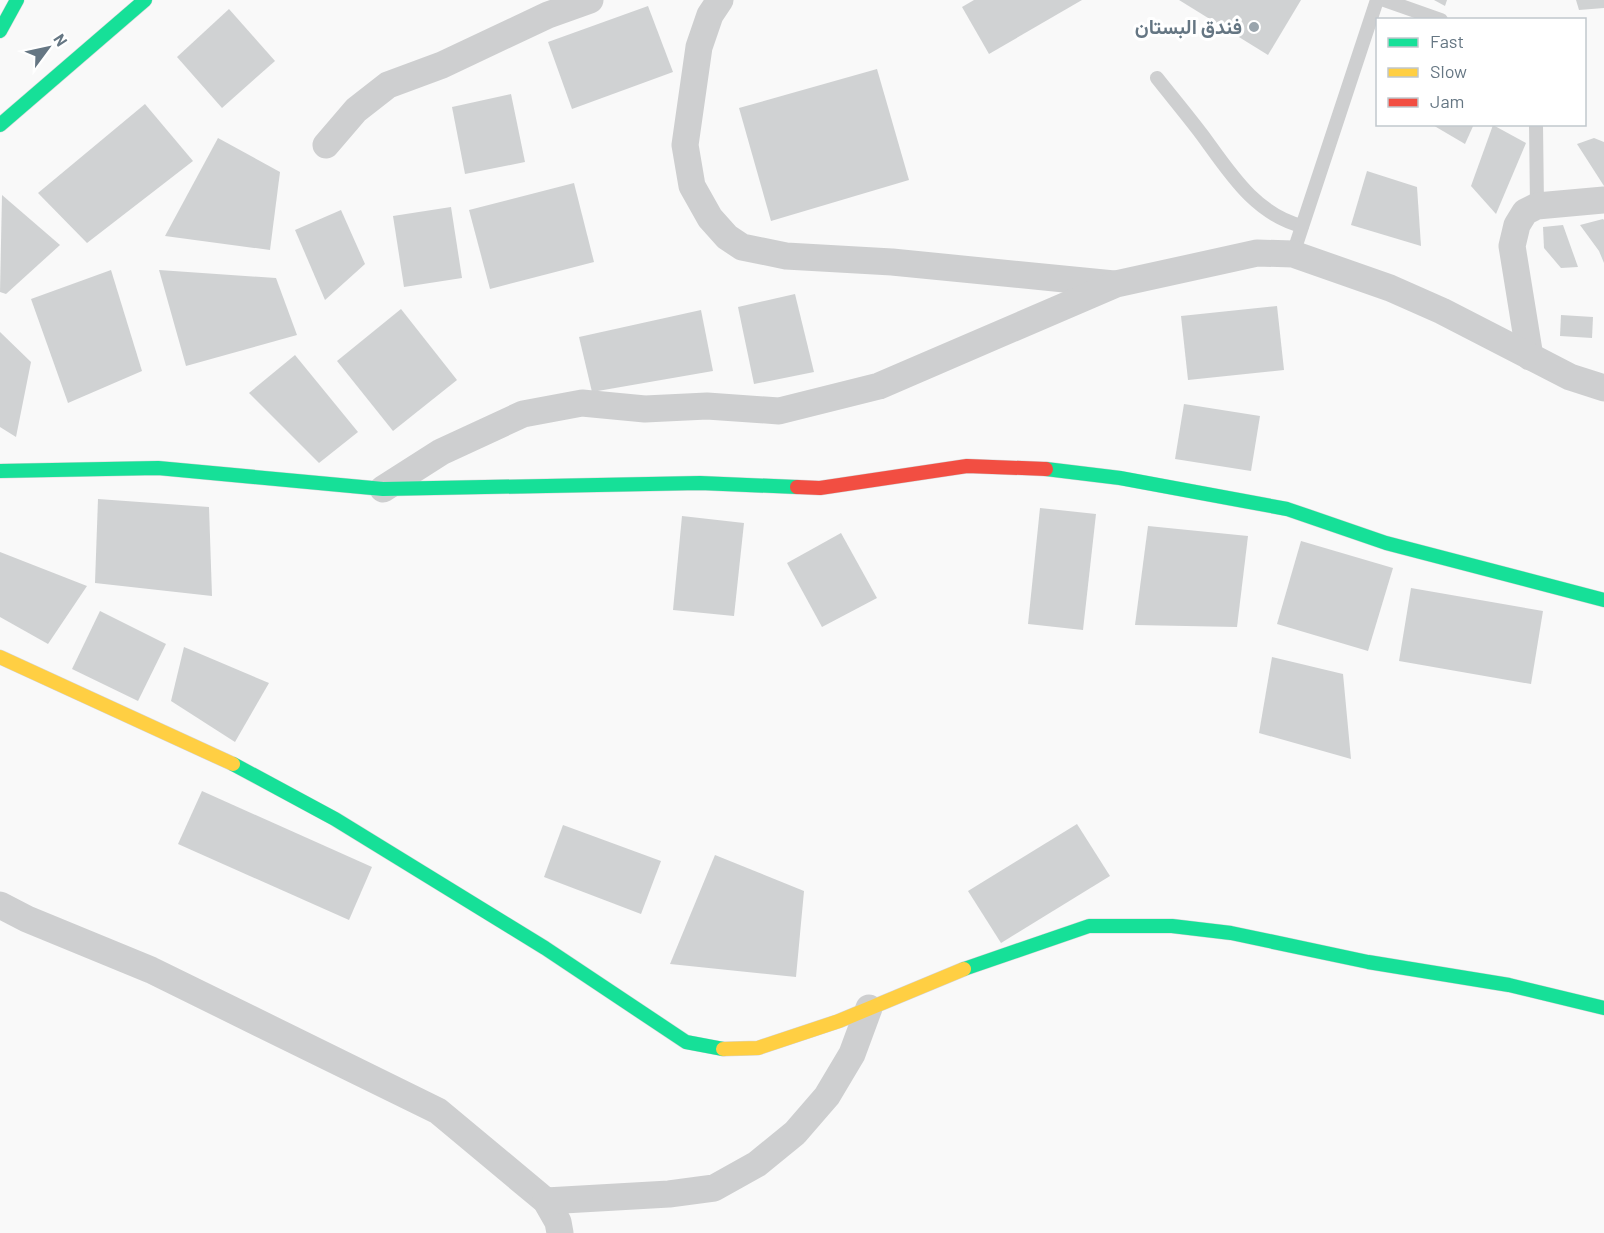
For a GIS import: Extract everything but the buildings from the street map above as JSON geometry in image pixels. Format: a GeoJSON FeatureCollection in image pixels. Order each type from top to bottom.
{"type":"FeatureCollection","features":[{"type":"Feature","properties":{"kind":"street"},"geometry":{"type":"LineString","coordinates":[[0,31],[17,0]]}},
{"type":"Feature","properties":{"kind":"street"},"geometry":{"type":"LineString","coordinates":[[0,125],[145,0]]}},
{"type":"Feature","properties":{"kind":"street"},"geometry":{"type":"LineString","coordinates":[[326,145],[356,110],[388,85],[442,64],[548,15],[590,0]]}},
{"type":"Feature","properties":{"kind":"street"},"geometry":{"type":"LineString","coordinates":[[720,0],[710,15],[699,47],[685,145],[692,186],[710,218],[727,237],[742,247],[786,256],[892,262],[1116,284]]}},
{"type":"Feature","properties":{"kind":"street"},"geometry":{"type":"LineString","coordinates":[[1530,357],[1512,246],[1516,225],[1525,212],[1537,206],[1604,200]]}},
{"type":"Feature","properties":{"kind":"street"},"geometry":{"type":"LineString","coordinates":[[383,489],[441,452],[523,414],[582,403],[645,409],[708,406],[779,411],[879,386],[1116,284],[1224,258],[1257,253],[1293,254],[1390,288],[1442,311],[1570,377],[1604,388]]}},
{"type":"Feature","properties":{"kind":"street"},"geometry":{"type":"LineString","coordinates":[[0,471],[158,468],[383,489],[700,483],[820,488],[967,466],[1034,468],[1120,478],[1287,509],[1409,549],[1604,600]]}},
{"type":"Feature","properties":{"kind":"street"},"geometry":{"type":"LineString","coordinates":[[0,657],[217,755],[304,802],[544,948],[686,1042],[717,1049],[747,1051],[819,1029],[947,975],[1089,926],[1172,926],[1231,933],[1368,962],[1509,985],[1604,1008]]}},
{"type":"Feature","properties":{"kind":"street"},"geometry":{"type":"LineString","coordinates":[[0,905],[27,919],[151,970],[438,1111],[546,1201],[558,1222],[560,1233]]}},
{"type":"Feature","properties":{"kind":"street"},"geometry":{"type":"LineString","coordinates":[[546,1201],[669,1194],[714,1188],[757,1164],[795,1133],[827,1095],[852,1054],[869,1008]]}},
{"type":"Feature","properties":{"kind":"lane"},"geometry":{"type":"LineString","coordinates":[[1293,254],[1377,0]]}},
{"type":"Feature","properties":{"kind":"lane"},"geometry":{"type":"LineString","coordinates":[[1384,0],[1435,18]]}},
{"type":"Feature","properties":{"kind":"lane"},"geometry":{"type":"LineString","coordinates":[[1157,78],[1203,137],[1227,173],[1258,203],[1283,222],[1302,226]]}},
{"type":"Feature","properties":{"kind":"lane"},"geometry":{"type":"LineString","coordinates":[[1536,126],[1537,206]]}},
{"type":"Feature","properties":{"kind":"traffic: fast"},"geometry":{"type":"LineString","coordinates":[[0,31],[17,0]]}},
{"type":"Feature","properties":{"kind":"traffic: fast"},"geometry":{"type":"LineString","coordinates":[[0,125],[145,0]]}},
{"type":"Feature","properties":{"kind":"traffic: fast"},"geometry":{"type":"LineString","coordinates":[[0,471],[158,468],[383,489],[700,483],[797,487]]}},
{"type":"Feature","properties":{"kind":"traffic: fast"},"geometry":{"type":"LineString","coordinates":[[1046,469],[1120,478],[1287,509],[1386,543],[1604,600]]}},
{"type":"Feature","properties":{"kind":"traffic: fast"},"geometry":{"type":"LineString","coordinates":[[233,764],[335,819],[545,948],[686,1042],[723,1049]]}},
{"type":"Feature","properties":{"kind":"traffic: fast"},"geometry":{"type":"LineString","coordinates":[[964,969],[1089,926],[1172,926],[1231,933],[1368,962],[1509,985],[1604,1008]]}},
{"type":"Feature","properties":{"kind":"traffic: slow"},"geometry":{"type":"LineString","coordinates":[[0,657],[233,764]]}},
{"type":"Feature","properties":{"kind":"traffic: slow"},"geometry":{"type":"LineString","coordinates":[[723,1049],[758,1048],[839,1021],[964,969]]}},
{"type":"Feature","properties":{"kind":"traffic: jam"},"geometry":{"type":"LineString","coordinates":[[797,487],[820,488],[967,466],[1046,469]]}},
{"type":"Feature","properties":{"kind":"place","name":"فندق البستان"},"geometry":{"type":"Point","coordinates":[1254,27]}}]}
